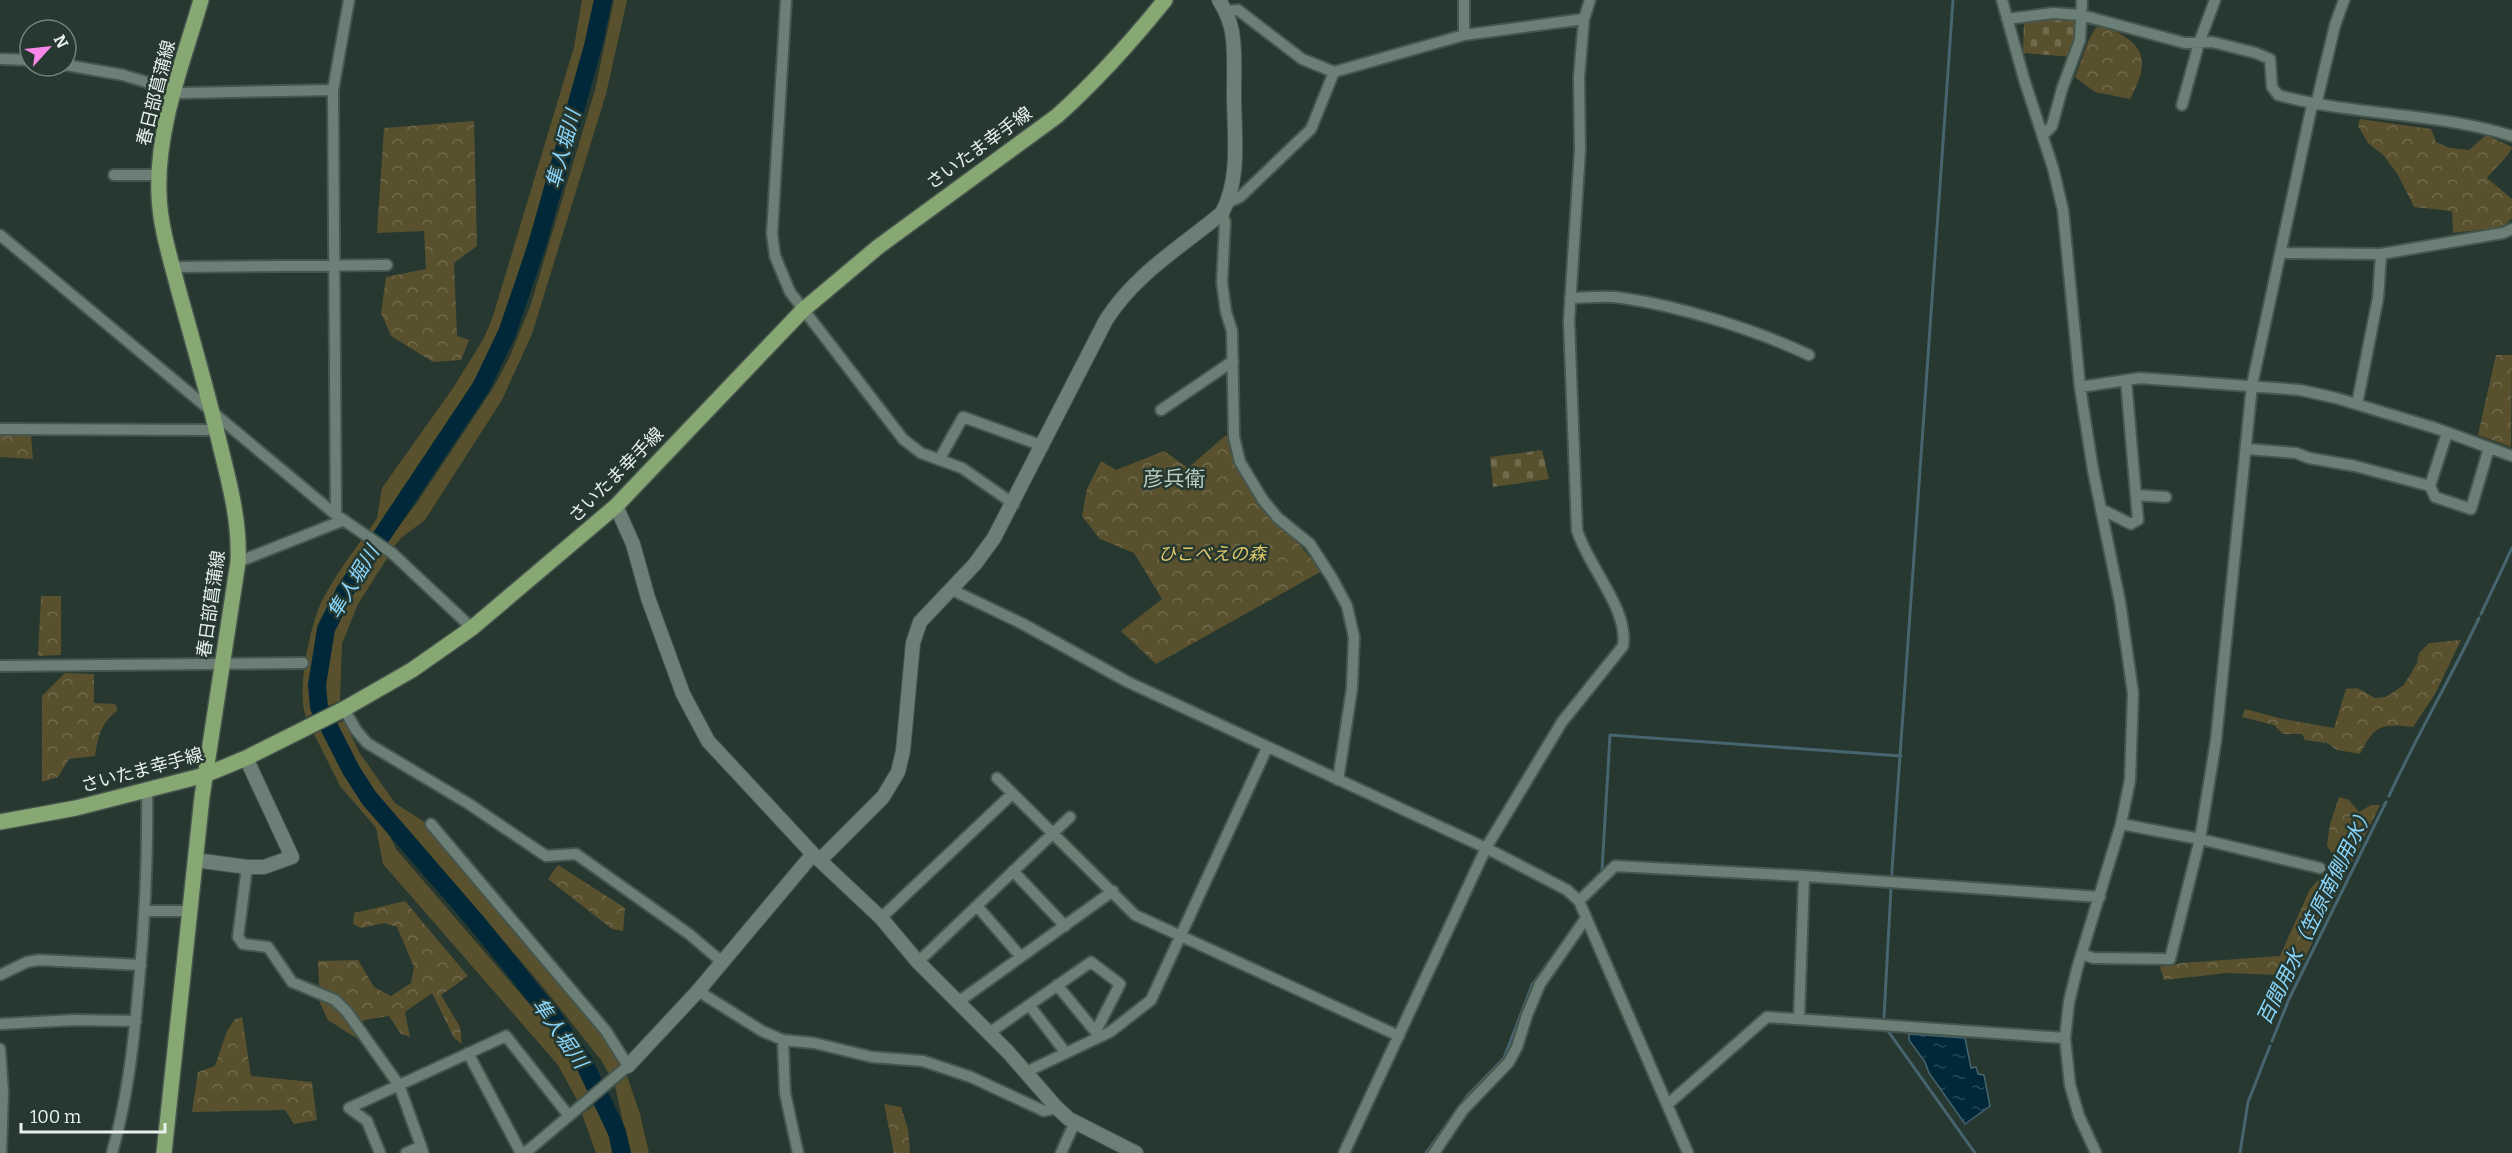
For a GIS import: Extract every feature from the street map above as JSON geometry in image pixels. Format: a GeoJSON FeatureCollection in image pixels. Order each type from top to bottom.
{"type":"FeatureCollection","features":[{"type":"Feature","properties":{"kind":"main road","name":"春日部菖蒲線"},"geometry":{"type":"LineString","coordinates":[[164,1153],[205,775],[240,536],[237,512],[160,215],[159,175],[165,125],[201,0]]}},
{"type":"Feature","properties":{"kind":"main road","name":"さいたま幸手線"},"geometry":{"type":"LineString","coordinates":[[0,822],[147,791],[205,775],[246,758],[344,709],[412,670],[472,628],[616,506],[803,310],[878,246],[1057,116],[1077,98],[1128,44],[1165,0]]}},
{"type":"Feature","properties":{"kind":"street"},"geometry":{"type":"LineString","coordinates":[[340,518],[334,267],[333,90],[349,0]]}},
{"type":"Feature","properties":{"kind":"street"},"geometry":{"type":"LineString","coordinates":[[786,0],[772,234],[781,275],[803,310],[903,439],[921,453],[962,468],[1014,504]]}},
{"type":"Feature","properties":{"kind":"street"},"geometry":{"type":"LineString","coordinates":[[1464,0],[1464,35]]}},
{"type":"Feature","properties":{"kind":"street"},"geometry":{"type":"LineString","coordinates":[[1344,1153],[1486,848],[1562,722],[1623,646],[1625,633],[1620,616],[1582,547],[1577,530],[1570,298],[1580,150],[1579,77],[1584,19],[1590,0]]}},
{"type":"Feature","properties":{"kind":"street"},"geometry":{"type":"LineString","coordinates":[[2002,0],[2063,210],[2080,387],[2120,602],[2133,693],[2130,780],[2121,824],[2069,1002],[2065,1038],[2070,1085],[2079,1116],[2096,1153]]}},
{"type":"Feature","properties":{"kind":"street"},"geometry":{"type":"LineString","coordinates":[[2043,135],[2052,126],[2062,89],[2077,51],[2080,40],[2082,0]]}},
{"type":"Feature","properties":{"kind":"street"},"geometry":{"type":"LineString","coordinates":[[2182,105],[2199,43],[2215,0]]}},
{"type":"Feature","properties":{"kind":"street"},"geometry":{"type":"LineString","coordinates":[[2082,954],[2093,958],[2170,960],[2200,839],[2216,740],[2252,385],[2314,105],[2344,0]]}},
{"type":"Feature","properties":{"kind":"street"},"geometry":{"type":"LineString","coordinates":[[1222,6],[1238,10],[1302,59],[1334,72],[1464,35],[1584,19]]}},
{"type":"Feature","properties":{"kind":"street"},"geometry":{"type":"LineString","coordinates":[[1222,6],[1233,38],[1233,180],[1224,208],[1222,283],[1226,312],[1232,331],[1234,437],[1240,462],[1263,500],[1278,518],[1310,544],[1347,606],[1353,637],[1352,688],[1338,780]]}},
{"type":"Feature","properties":{"kind":"street"},"geometry":{"type":"LineString","coordinates":[[2007,19],[2053,13],[2081,15],[2185,43],[2212,42],[2256,53],[2270,59],[2272,87],[2277,95],[2314,105],[2479,126],[2512,136]]}},
{"type":"Feature","properties":{"kind":"street"},"geometry":{"type":"LineString","coordinates":[[0,59],[18,60]]}},
{"type":"Feature","properties":{"kind":"street"},"geometry":{"type":"LineString","coordinates":[[78,67],[123,75],[174,91],[199,93],[333,90]]}},
{"type":"Feature","properties":{"kind":"street"},"geometry":{"type":"LineString","coordinates":[[468,1053],[525,1153],[628,1066],[817,857],[883,796],[898,772],[903,751],[913,643],[920,622],[981,555],[1014,504],[1106,320],[1120,298],[1158,262],[1240,197],[1311,129],[1334,72]]}},
{"type":"Feature","properties":{"kind":"street"},"geometry":{"type":"LineString","coordinates":[[114,175],[159,175]]}},
{"type":"Feature","properties":{"kind":"street"},"geometry":{"type":"LineString","coordinates":[[2281,253],[2380,254],[2503,233],[2512,229]]}},
{"type":"Feature","properties":{"kind":"street"},"geometry":{"type":"LineString","coordinates":[[0,236],[340,518],[392,553],[472,628]]}},
{"type":"Feature","properties":{"kind":"street"},"geometry":{"type":"LineString","coordinates":[[2356,404],[2378,298],[2380,254]]}},
{"type":"Feature","properties":{"kind":"street"},"geometry":{"type":"LineString","coordinates":[[172,267],[387,265]]}},
{"type":"Feature","properties":{"kind":"street"},"geometry":{"type":"LineString","coordinates":[[1570,298],[1619,297],[1670,307],[1784,343],[1809,355]]}},
{"type":"Feature","properties":{"kind":"street"},"geometry":{"type":"LineString","coordinates":[[1161,410],[1233,361]]}},
{"type":"Feature","properties":{"kind":"street"},"geometry":{"type":"LineString","coordinates":[[2080,387],[2140,378],[2300,390],[2356,404],[2512,456]]}},
{"type":"Feature","properties":{"kind":"street"},"geometry":{"type":"LineString","coordinates":[[2101,509],[2131,524],[2138,520],[2126,380]]}},
{"type":"Feature","properties":{"kind":"street"},"geometry":{"type":"LineString","coordinates":[[939,460],[963,417],[1043,446]]}},
{"type":"Feature","properties":{"kind":"street"},"geometry":{"type":"LineString","coordinates":[[0,429],[216,430]]}},
{"type":"Feature","properties":{"kind":"street"},"geometry":{"type":"LineString","coordinates":[[2447,433],[2430,486],[2435,497],[2471,509],[2489,448]]}},
{"type":"Feature","properties":{"kind":"street"},"geometry":{"type":"LineString","coordinates":[[2247,449],[2296,453],[2430,486]]}},
{"type":"Feature","properties":{"kind":"street"},"geometry":{"type":"LineString","coordinates":[[2136,495],[2166,497]]}},
{"type":"Feature","properties":{"kind":"street"},"geometry":{"type":"LineString","coordinates":[[616,506],[633,544],[648,598],[683,694],[708,741],[817,857],[881,918],[918,962],[1026,1072],[1057,1108],[1075,1122],[1136,1153]]}},
{"type":"Feature","properties":{"kind":"street"},"geometry":{"type":"LineString","coordinates":[[238,562],[340,518]]}},
{"type":"Feature","properties":{"kind":"street"},"geometry":{"type":"LineString","coordinates":[[950,589],[1023,624],[1128,682],[1486,848],[1567,890],[1579,901],[1688,1153]]}},
{"type":"Feature","properties":{"kind":"street"},"geometry":{"type":"LineString","coordinates":[[0,666],[303,663]]}},
{"type":"Feature","properties":{"kind":"street"},"geometry":{"type":"LineString","coordinates":[[344,709],[356,730],[367,743],[470,804],[546,856],[576,854],[689,934],[722,962]]}},
{"type":"Feature","properties":{"kind":"street"},"geometry":{"type":"LineString","coordinates":[[1026,1072],[1066,1053],[1098,1034],[1110,1032],[1151,1000],[1267,748]]}},
{"type":"Feature","properties":{"kind":"street"},"geometry":{"type":"LineString","coordinates":[[195,860],[264,867],[292,857],[246,758]]}},
{"type":"Feature","properties":{"kind":"street"},"geometry":{"type":"LineString","coordinates":[[997,778],[1135,915],[1399,1036]]}},
{"type":"Feature","properties":{"kind":"street"},"geometry":{"type":"LineString","coordinates":[[112,1153],[126,1095],[136,1021],[145,911],[147,791]]}},
{"type":"Feature","properties":{"kind":"street"},"geometry":{"type":"LineString","coordinates":[[881,918],[1012,794]]}},
{"type":"Feature","properties":{"kind":"street"},"geometry":{"type":"LineString","coordinates":[[918,962],[1070,817]]}},
{"type":"Feature","properties":{"kind":"street"},"geometry":{"type":"LineString","coordinates":[[431,824],[606,1031],[628,1066]]}},
{"type":"Feature","properties":{"kind":"street"},"geometry":{"type":"LineString","coordinates":[[2121,824],[2200,839],[2320,868]]}},
{"type":"Feature","properties":{"kind":"street"},"geometry":{"type":"LineString","coordinates":[[1579,901],[1615,866],[1804,876],[2100,897]]}},
{"type":"Feature","properties":{"kind":"street"},"geometry":{"type":"LineString","coordinates":[[247,867],[238,937],[243,944],[268,947],[292,982],[335,1000],[347,1012],[399,1085],[422,1150],[406,1153]]}},
{"type":"Feature","properties":{"kind":"street"},"geometry":{"type":"LineString","coordinates":[[1013,871],[1065,926]]}},
{"type":"Feature","properties":{"kind":"street"},"geometry":{"type":"LineString","coordinates":[[1799,1019],[1804,876]]}},
{"type":"Feature","properties":{"kind":"street"},"geometry":{"type":"LineString","coordinates":[[958,1002],[1113,891]]}},
{"type":"Feature","properties":{"kind":"street"},"geometry":{"type":"LineString","coordinates":[[977,906],[1021,957]]}},
{"type":"Feature","properties":{"kind":"street"},"geometry":{"type":"LineString","coordinates":[[145,911],[189,911]]}},
{"type":"Feature","properties":{"kind":"street"},"geometry":{"type":"LineString","coordinates":[[1434,1153],[1463,1110],[1509,1062],[1517,1047],[1540,984],[1586,918]]}},
{"type":"Feature","properties":{"kind":"street"},"geometry":{"type":"LineString","coordinates":[[0,975],[27,962],[39,960],[141,965]]}},
{"type":"Feature","properties":{"kind":"street"},"geometry":{"type":"LineString","coordinates":[[988,1033],[1091,962],[1120,984],[1098,1034]]}},
{"type":"Feature","properties":{"kind":"street"},"geometry":{"type":"LineString","coordinates":[[1057,985],[1098,1034]]}},
{"type":"Feature","properties":{"kind":"street"},"geometry":{"type":"LineString","coordinates":[[698,991],[762,1030],[783,1040],[814,1043],[872,1057],[923,1061],[971,1077],[1044,1111],[1057,1108]]}},
{"type":"Feature","properties":{"kind":"street"},"geometry":{"type":"LineString","coordinates":[[1029,1005],[1066,1053]]}},
{"type":"Feature","properties":{"kind":"street"},"geometry":{"type":"LineString","coordinates":[[1668,1104],[1767,1017],[2065,1038]]}},
{"type":"Feature","properties":{"kind":"street"},"geometry":{"type":"LineString","coordinates":[[0,1024],[74,1020],[136,1021]]}},
{"type":"Feature","properties":{"kind":"street"},"geometry":{"type":"LineString","coordinates":[[380,1153],[367,1121],[349,1108],[506,1036],[573,1113]]}},
{"type":"Feature","properties":{"kind":"street"},"geometry":{"type":"LineString","coordinates":[[783,1040],[785,1093],[798,1153]]}},
{"type":"Feature","properties":{"kind":"street"},"geometry":{"type":"LineString","coordinates":[[0,1049],[3,1092],[1,1153]]}},
{"type":"Feature","properties":{"kind":"street"},"geometry":{"type":"LineString","coordinates":[[1060,1153],[1075,1122]]}},
{"type":"Feature","properties":{"kind":"green space"},"geometry":{"type":"Polygon","coordinates":[[[582,0],[595,0],[586,49],[507,311],[478,375],[375,535],[369,530],[377,518],[382,488],[453,388],[484,338],[493,316],[574,47],[582,0]]]}},
{"type":"Feature","properties":{"kind":"green space"},"geometry":{"type":"Polygon","coordinates":[[[614,0],[627,0],[606,94],[532,334],[502,400],[425,520],[401,538],[393,548],[386,543],[416,504],[495,385],[510,356],[530,307],[595,90],[614,0]]]}},
{"type":"Feature","properties":{"kind":"green space"},"geometry":{"type":"Polygon","coordinates":[[[2049,17],[2075,18],[2078,22],[2072,57],[2023,53],[2024,21],[2049,17]]]}},
{"type":"Feature","properties":{"kind":"green space"},"geometry":{"type":"Polygon","coordinates":[[[2099,24],[2125,37],[2139,51],[2142,60],[2141,71],[2130,99],[2095,92],[2075,77],[2088,43],[2099,24]]]}},
{"type":"Feature","properties":{"kind":"green space"},"geometry":{"type":"Polygon","coordinates":[[[2360,119],[2431,129],[2436,142],[2450,148],[2469,150],[2486,135],[2512,147],[2487,178],[2512,199],[2512,218],[2503,227],[2453,233],[2452,211],[2414,207],[2398,175],[2384,156],[2368,143],[2358,126],[2360,119]]]}},
{"type":"Feature","properties":{"kind":"green space"},"geometry":{"type":"Polygon","coordinates":[[[474,121],[477,246],[454,263],[457,336],[469,340],[461,360],[433,362],[391,336],[381,313],[386,277],[426,269],[424,231],[377,233],[384,128],[474,121]]]}},
{"type":"Feature","properties":{"kind":"green space"},"geometry":{"type":"Polygon","coordinates":[[[2496,355],[2512,355],[2511,447],[2478,435],[2496,355]]]}},
{"type":"Feature","properties":{"kind":"green space"},"geometry":{"type":"Polygon","coordinates":[[[0,434],[31,436],[33,459],[0,457],[0,434]]]}},
{"type":"Feature","properties":{"kind":"green space","name":"ひこべえの森"},"geometry":{"type":"Polygon","coordinates":[[[1226,435],[1235,460],[1261,508],[1289,533],[1322,571],[1156,664],[1121,631],[1162,599],[1134,553],[1100,539],[1082,516],[1087,489],[1101,461],[1116,470],[1164,451],[1188,468],[1226,435]]]}},
{"type":"Feature","properties":{"kind":"green space"},"geometry":{"type":"Polygon","coordinates":[[[1542,450],[1549,479],[1493,487],[1490,457],[1542,450]]]}},
{"type":"Feature","properties":{"kind":"green space"},"geometry":{"type":"Polygon","coordinates":[[[362,539],[370,543],[341,590],[326,622],[316,656],[313,698],[315,712],[306,717],[303,706],[304,676],[309,641],[317,612],[326,593],[362,539]]]}},
{"type":"Feature","properties":{"kind":"green space"},"geometry":{"type":"Polygon","coordinates":[[[380,551],[388,557],[358,604],[342,644],[340,701],[325,707],[322,676],[324,659],[334,625],[357,580],[380,551]]]}},
{"type":"Feature","properties":{"kind":"green space"},"geometry":{"type":"Polygon","coordinates":[[[41,596],[61,596],[61,655],[38,656],[41,596]]]}},
{"type":"Feature","properties":{"kind":"green space"},"geometry":{"type":"Polygon","coordinates":[[[2461,640],[2435,694],[2413,727],[2386,726],[2380,728],[2370,737],[2360,754],[2337,750],[2327,743],[2305,740],[2302,734],[2283,734],[2274,725],[2242,717],[2245,709],[2283,719],[2334,728],[2346,689],[2357,688],[2375,698],[2386,697],[2404,685],[2417,663],[2419,653],[2429,643],[2461,640]]]}},
{"type":"Feature","properties":{"kind":"green space"},"geometry":{"type":"Polygon","coordinates":[[[65,673],[94,674],[94,703],[115,704],[118,710],[101,730],[95,756],[69,759],[58,777],[42,782],[42,696],[65,673]]]}},
{"type":"Feature","properties":{"kind":"green space"},"geometry":{"type":"Polygon","coordinates":[[[344,721],[359,752],[395,803],[423,821],[574,997],[621,1064],[609,1074],[601,1060],[547,992],[382,803],[360,773],[335,724],[344,721]]]}},
{"type":"Feature","properties":{"kind":"green space"},"geometry":{"type":"Polygon","coordinates":[[[324,729],[342,769],[366,806],[384,824],[396,849],[568,1049],[590,1089],[577,1100],[558,1065],[383,864],[376,828],[340,786],[314,734],[324,729]]]}},
{"type":"Feature","properties":{"kind":"green space"},"geometry":{"type":"Polygon","coordinates":[[[2339,797],[2349,800],[2359,812],[2371,805],[2380,805],[2304,960],[2288,957],[2278,975],[2227,973],[2164,980],[2160,967],[2182,963],[2280,956],[2310,889],[2329,868],[2334,856],[2327,846],[2330,824],[2339,797]]]}},
{"type":"Feature","properties":{"kind":"green space"},"geometry":{"type":"Polygon","coordinates":[[[558,865],[625,908],[623,931],[612,929],[548,879],[558,865]]]}},
{"type":"Feature","properties":{"kind":"green space"},"geometry":{"type":"Polygon","coordinates":[[[405,901],[468,976],[441,995],[460,1027],[462,1044],[454,1038],[432,993],[405,1012],[410,1037],[401,1034],[389,1016],[364,1020],[356,1038],[328,1020],[320,1003],[318,961],[358,960],[374,987],[391,996],[411,983],[414,967],[397,927],[384,923],[361,928],[353,924],[354,913],[405,901]]]}},
{"type":"Feature","properties":{"kind":"green space"},"geometry":{"type":"Polygon","coordinates":[[[242,1017],[251,1076],[312,1082],[317,1120],[294,1124],[285,1110],[192,1112],[198,1072],[215,1066],[227,1031],[235,1019],[242,1017]]]}},
{"type":"Feature","properties":{"kind":"green space"},"geometry":{"type":"Polygon","coordinates":[[[627,1076],[640,1114],[649,1153],[630,1153],[615,1086],[627,1076]]]}},
{"type":"Feature","properties":{"kind":"green space"},"geometry":{"type":"Polygon","coordinates":[[[596,1104],[609,1137],[612,1153],[596,1153],[582,1114],[596,1104]]]}},
{"type":"Feature","properties":{"kind":"green space"},"geometry":{"type":"Polygon","coordinates":[[[884,1104],[901,1107],[908,1129],[910,1153],[894,1153],[884,1104]]]}},
{"type":"Feature","properties":{"kind":"water"},"geometry":{"type":"Polygon","coordinates":[[[1909,1034],[1965,1038],[1971,1068],[1976,1067],[1978,1074],[1984,1075],[1990,1106],[1965,1124],[1929,1073],[1925,1062],[1909,1040],[1909,1034]]]}},
{"type":"Feature","properties":{"kind":"waterway","name":"隼人堀川"},"geometry":{"type":"LineString","coordinates":[[603,0],[593,46],[537,245],[507,333],[481,387],[345,591],[326,629],[317,685],[319,707],[351,770],[369,798],[477,923],[554,1019],[583,1061],[617,1132],[622,1153]]}},
{"type":"Feature","properties":{"kind":"waterway"},"geometry":{"type":"LineString","coordinates":[[1884,1017],[1892,870],[1953,0]]}},
{"type":"Feature","properties":{"kind":"waterway","name":"百間用水（笠原南側用水）"},"geometry":{"type":"LineString","coordinates":[[2481,614],[2512,548]]}},
{"type":"Feature","properties":{"kind":"waterway","name":"百間用水（笠原南側用水）"},"geometry":{"type":"LineString","coordinates":[[2389,796],[2479,618]]}},
{"type":"Feature","properties":{"kind":"waterway"},"geometry":{"type":"LineString","coordinates":[[1596,878],[1602,871],[1610,735],[1901,756]]}},
{"type":"Feature","properties":{"kind":"waterway","name":"百間用水（笠原南側用水）"},"geometry":{"type":"LineString","coordinates":[[2272,1041],[2289,999],[2386,802]]}},
{"type":"Feature","properties":{"kind":"waterway"},"geometry":{"type":"LineString","coordinates":[[1426,1153],[1468,1095],[1504,1058],[1532,985],[1563,942]]}},
{"type":"Feature","properties":{"kind":"waterway"},"geometry":{"type":"LineString","coordinates":[[1888,1031],[1975,1153]]}},
{"type":"Feature","properties":{"kind":"waterway","name":"百間用水（笠原南側用水）"},"geometry":{"type":"LineString","coordinates":[[2240,1153],[2248,1102],[2270,1046]]}},
{"type":"Feature","properties":{"kind":"district","name":"彦兵衛"},"geometry":{"type":"Point","coordinates":[1174,479]}}]}
